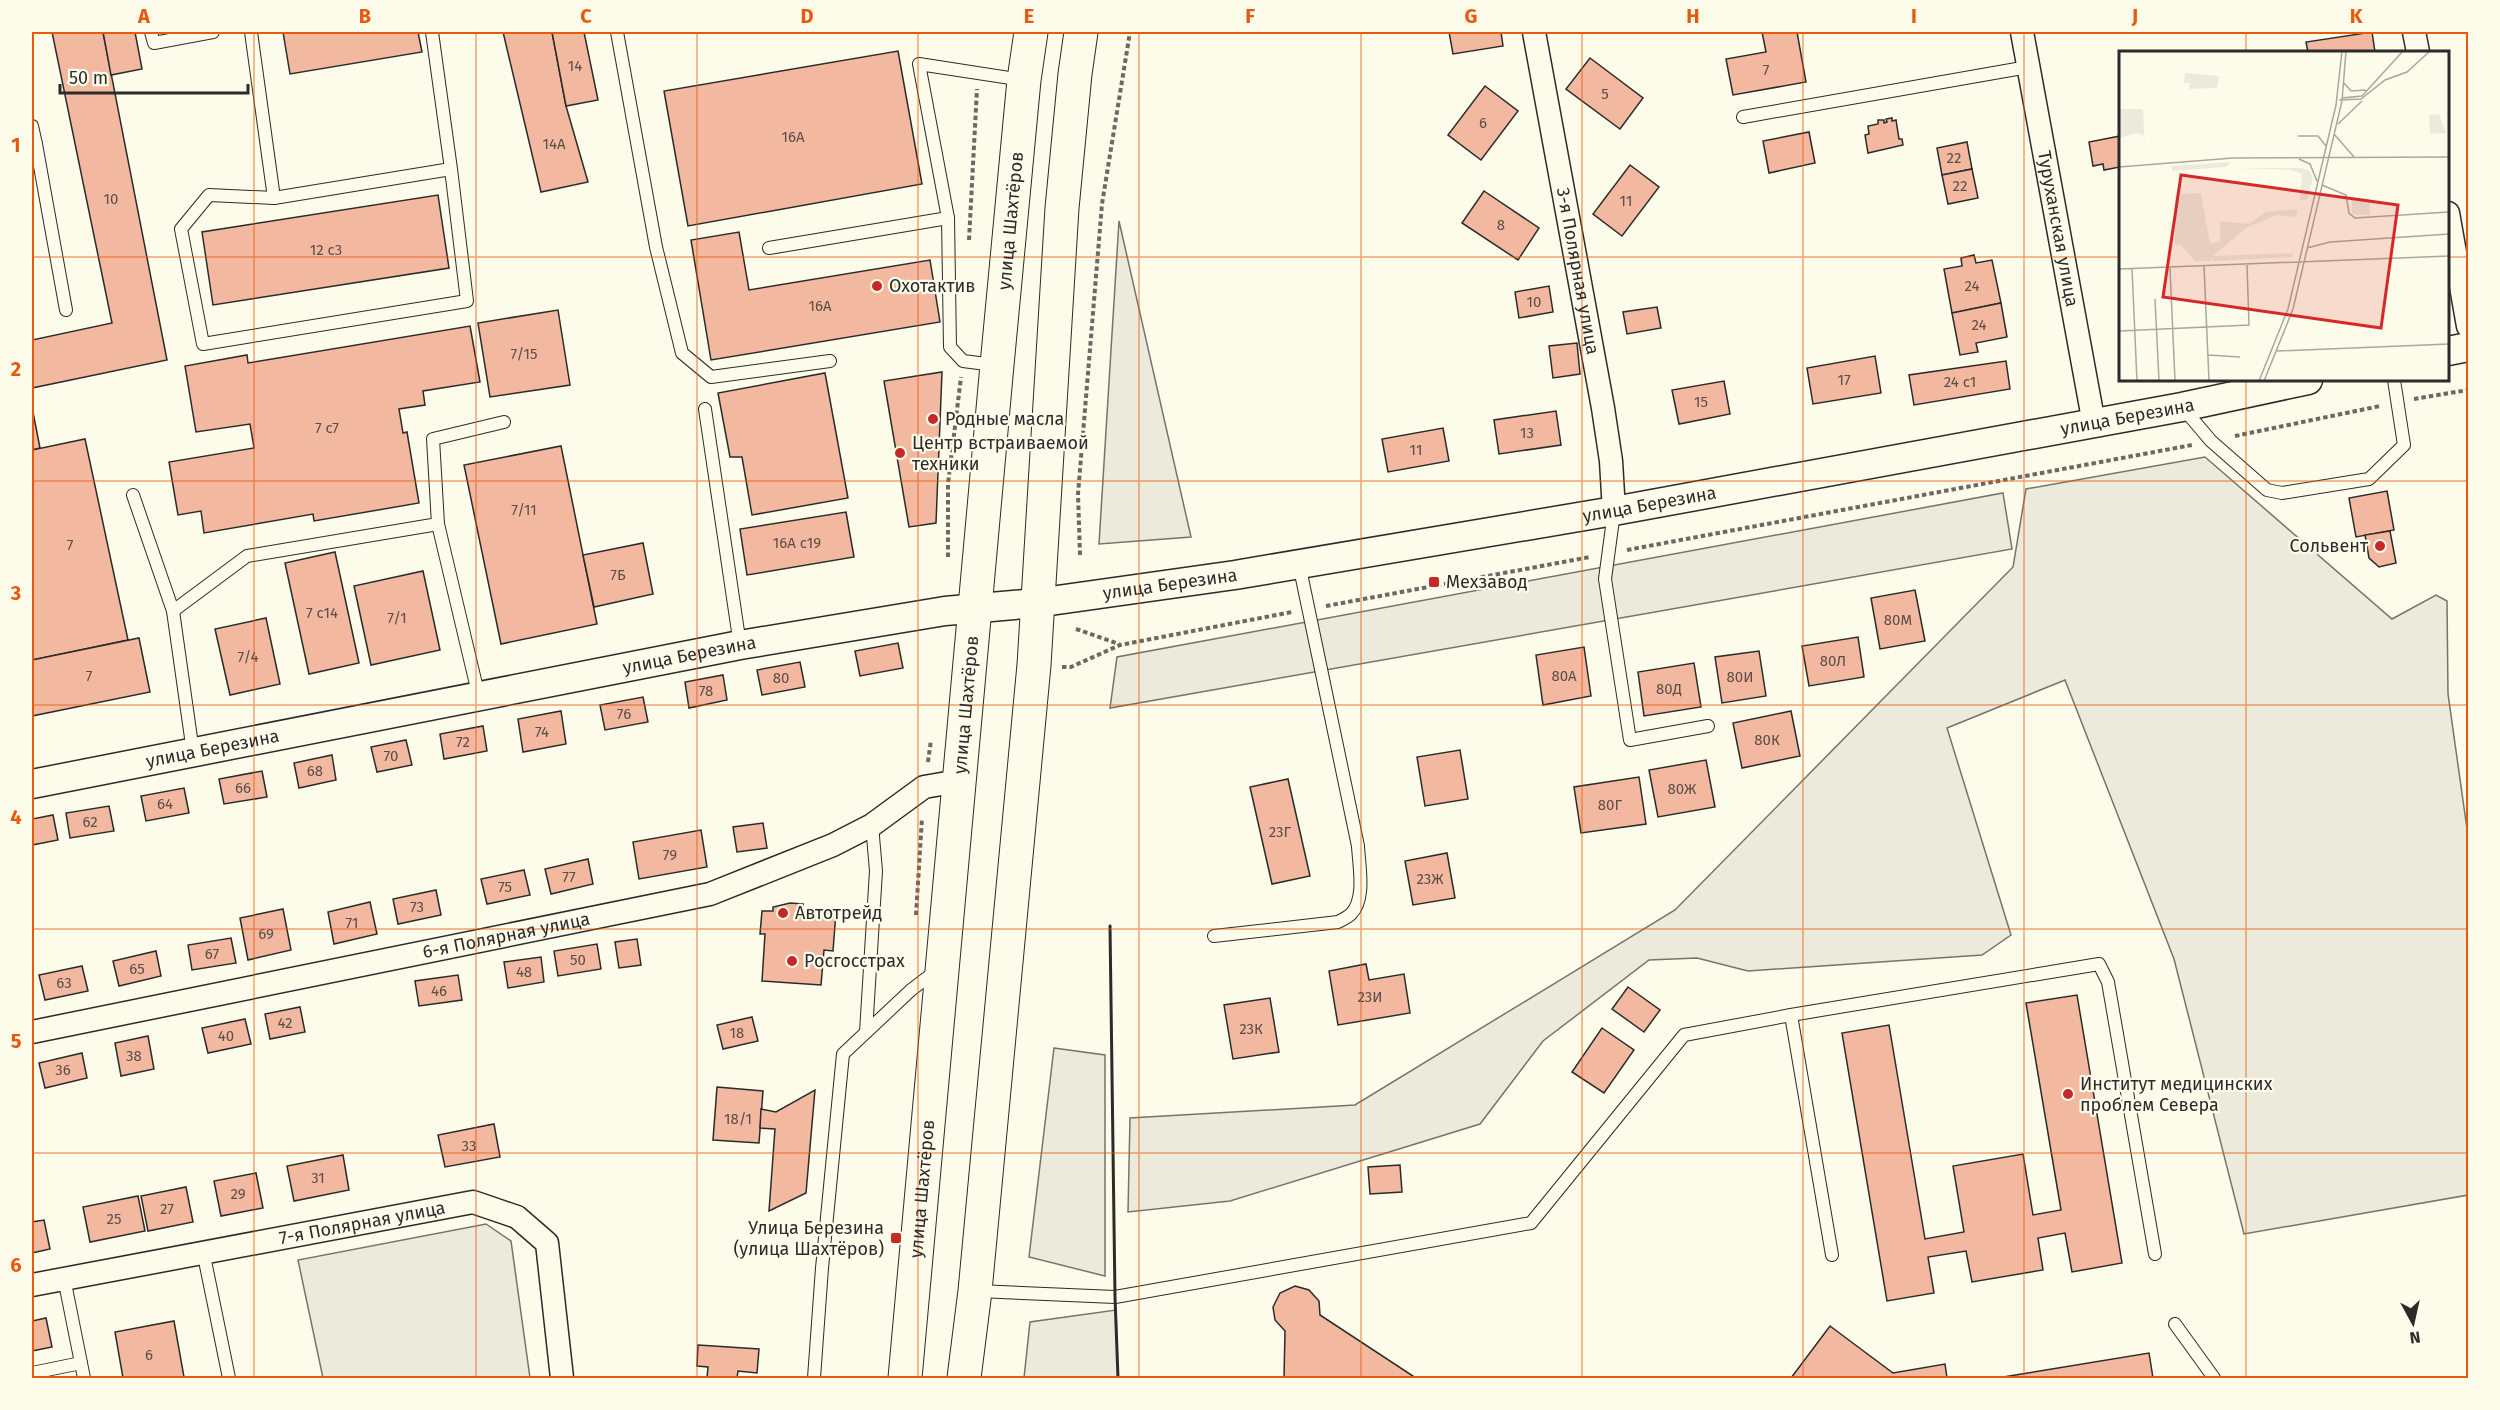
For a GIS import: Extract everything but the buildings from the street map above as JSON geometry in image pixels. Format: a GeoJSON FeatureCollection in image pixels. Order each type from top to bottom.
{"type":"FeatureCollection","features":[{"type":"Feature","properties":{"kind":"main road","name":"улица Шахтёров"},"geometry":{"type":"LineString","coordinates":[[905,1378],[997,365],[1024,80],[1031,32]]}},
{"type":"Feature","properties":{"kind":"main road"},"geometry":{"type":"LineString","coordinates":[[964,1378],[975,1291],[1034,665],[1062,208],[1081,32]]}},
{"type":"Feature","properties":{"kind":"street","name":"3-я Полярная улица"},"geometry":{"type":"LineString","coordinates":[[1534,32],[1603,408],[1611,462],[1614,511]]}},
{"type":"Feature","properties":{"kind":"street","name":"Туруханская улица"},"geometry":{"type":"LineString","coordinates":[[2022,32],[2094,424]]}},
{"type":"Feature","properties":{"kind":"street"},"geometry":{"type":"LineString","coordinates":[[2414,32],[2418,51]]}},
{"type":"Feature","properties":{"kind":"street"},"geometry":{"type":"LineString","coordinates":[[2449,218],[2469,326]]}},
{"type":"Feature","properties":{"kind":"street"},"geometry":{"type":"LineString","coordinates":[[2449,351],[2469,347]]}},
{"type":"Feature","properties":{"kind":"street","name":"улица Березина"},"geometry":{"type":"LineString","coordinates":[[32,784],[740,645],[975,608],[1036,603],[1299,564],[1614,511],[2094,424],[2303,381]]}},
{"type":"Feature","properties":{"kind":"street","name":"6-я Полярная улица"},"geometry":{"type":"LineString","coordinates":[[32,1032],[710,894],[833,845],[872,825],[924,787],[959,781]]}},
{"type":"Feature","properties":{"kind":"street","name":"7-я Полярная улица"},"geometry":{"type":"LineString","coordinates":[[32,1285],[473,1202],[517,1217],[547,1243],[562,1378]]}},
{"type":"Feature","properties":{"kind":"lane"},"geometry":{"type":"LineString","coordinates":[[151,32],[154,43],[213,32]]}},
{"type":"Feature","properties":{"kind":"lane"},"geometry":{"type":"LineString","coordinates":[[250,32],[274,198]]}},
{"type":"Feature","properties":{"kind":"lane"},"geometry":{"type":"LineString","coordinates":[[432,32],[451,169],[467,301],[203,344],[181,229],[209,195],[274,198],[451,169]]}},
{"type":"Feature","properties":{"kind":"lane"},"geometry":{"type":"LineString","coordinates":[[617,32],[656,247],[682,353],[711,376],[830,361]]}},
{"type":"Feature","properties":{"kind":"lane"},"geometry":{"type":"LineString","coordinates":[[997,365],[963,361],[950,347],[948,218],[919,64],[1024,80]]}},
{"type":"Feature","properties":{"kind":"lane"},"geometry":{"type":"LineString","coordinates":[[1743,117],[2028,67]]}},
{"type":"Feature","properties":{"kind":"lane"},"geometry":{"type":"LineString","coordinates":[[32,126],[66,310]]}},
{"type":"Feature","properties":{"kind":"lane"},"geometry":{"type":"LineString","coordinates":[[769,248],[948,218]]}},
{"type":"Feature","properties":{"kind":"lane"},"geometry":{"type":"LineString","coordinates":[[2182,407],[2211,441],[2267,490],[2282,493],[2369,479],[2404,445],[2394,381]]}},
{"type":"Feature","properties":{"kind":"lane"},"geometry":{"type":"LineString","coordinates":[[705,409],[740,645]]}},
{"type":"Feature","properties":{"kind":"lane"},"geometry":{"type":"LineString","coordinates":[[479,697],[438,524],[433,439],[504,422]]}},
{"type":"Feature","properties":{"kind":"lane"},"geometry":{"type":"LineString","coordinates":[[133,495],[173,611],[193,752]]}},
{"type":"Feature","properties":{"kind":"lane"},"geometry":{"type":"LineString","coordinates":[[1614,511],[1605,579],[1630,740],[1708,726]]}},
{"type":"Feature","properties":{"kind":"lane"},"geometry":{"type":"LineString","coordinates":[[173,611],[247,556],[438,524]]}},
{"type":"Feature","properties":{"kind":"lane"},"geometry":{"type":"LineString","coordinates":[[1214,936],[1338,922],[1351,914],[1358,903],[1360,893],[1358,846],[1299,564]]}},
{"type":"Feature","properties":{"kind":"lane"},"geometry":{"type":"LineString","coordinates":[[866,1032],[876,871],[872,825]]}},
{"type":"Feature","properties":{"kind":"lane"},"geometry":{"type":"LineString","coordinates":[[975,1291],[1115,1297],[1531,1223],[1684,1035],[2099,964],[2108,982],[2155,1254]]}},
{"type":"Feature","properties":{"kind":"lane"},"geometry":{"type":"LineString","coordinates":[[814,1378],[822,1268],[843,1054],[911,990],[942,967]]}},
{"type":"Feature","properties":{"kind":"lane"},"geometry":{"type":"LineString","coordinates":[[1791,1015],[1832,1255]]}},
{"type":"Feature","properties":{"kind":"lane"},"geometry":{"type":"LineString","coordinates":[[203,1251],[229,1378]]}},
{"type":"Feature","properties":{"kind":"lane"},"geometry":{"type":"LineString","coordinates":[[64,1278],[84,1378]]}},
{"type":"Feature","properties":{"kind":"lane"},"geometry":{"type":"LineString","coordinates":[[2175,1324],[2214,1378]]}},
{"type":"Feature","properties":{"kind":"lane"},"geometry":{"type":"LineString","coordinates":[[32,1373],[81,1363]]}},
{"type":"Feature","properties":{"kind":"path"},"geometry":{"type":"LineString","coordinates":[[1080,555],[1078,494],[1102,204],[1130,32]]}},
{"type":"Feature","properties":{"kind":"path"},"geometry":{"type":"LineString","coordinates":[[1071,667],[1120,645],[2211,441],[2397,402],[2469,390]]}},
{"type":"Feature","properties":{"kind":"path"},"geometry":{"type":"LineString","coordinates":[[1076,629],[1120,645]]}},
{"type":"Feature","properties":{"kind":"shaded area"},"geometry":{"type":"Polygon","coordinates":[[[1119,221],[1191,537],[1099,544],[1119,221]]]}},
{"type":"Feature","properties":{"kind":"shaded area"},"geometry":{"type":"Polygon","coordinates":[[[2205,457],[2392,619],[2436,595],[2447,601],[2448,694],[2468,836],[2468,1195],[2244,1234],[2174,959],[2065,680],[1947,728],[2011,935],[1982,955],[1748,971],[1697,958],[1649,960],[1543,1041],[1480,1124],[1230,1201],[1128,1212],[1130,1118],[1355,1105],[1675,910],[2013,567],[2026,489],[2205,457]]]}},
{"type":"Feature","properties":{"kind":"shaded area"},"geometry":{"type":"Polygon","coordinates":[[[2003,493],[2012,549],[1110,708],[1117,657],[2003,493]]]}},
{"type":"Feature","properties":{"kind":"shaded area"},"geometry":{"type":"Polygon","coordinates":[[[1054,1048],[1105,1055],[1105,1276],[1029,1257],[1054,1048]]]}},
{"type":"Feature","properties":{"kind":"shaded area"},"geometry":{"type":"Polygon","coordinates":[[[486,1224],[511,1241],[530,1378],[323,1378],[298,1260],[486,1224]]]}},
{"type":"Feature","properties":{"kind":"shaded area"},"geometry":{"type":"Polygon","coordinates":[[[1116,1310],[1118,1378],[1024,1378],[1030,1322],[1116,1310]]]}},
{"type":"Feature","properties":{"kind":"wall"},"geometry":{"type":"LineString","coordinates":[[1110,926],[1118,1378]]}},
{"type":"Feature","properties":{"kind":"place","name":"Охотактив"},"geometry":{"type":"Point","coordinates":[877,286]}},
{"type":"Feature","properties":{"kind":"place","name":"Родные масла"},"geometry":{"type":"Point","coordinates":[933,419]}},
{"type":"Feature","properties":{"kind":"place","name":"Центр встраиваемой техники"},"geometry":{"type":"Point","coordinates":[900,453]}},
{"type":"Feature","properties":{"kind":"place","name":"Сольвент"},"geometry":{"type":"Point","coordinates":[2380,546]}},
{"type":"Feature","properties":{"kind":"place","name":"Мехзавод"},"geometry":{"type":"Point","coordinates":[1434,582]}},
{"type":"Feature","properties":{"kind":"place","name":"Автотрейд"},"geometry":{"type":"Point","coordinates":[783,913]}},
{"type":"Feature","properties":{"kind":"place","name":"Росгосстрах"},"geometry":{"type":"Point","coordinates":[792,961]}},
{"type":"Feature","properties":{"kind":"place","name":"Институт медицинских проблем Севера"},"geometry":{"type":"Point","coordinates":[2068,1094]}},
{"type":"Feature","properties":{"kind":"place","name":"Улица Березина (улица Шахтёров)"},"geometry":{"type":"Point","coordinates":[896,1238]}}]}
